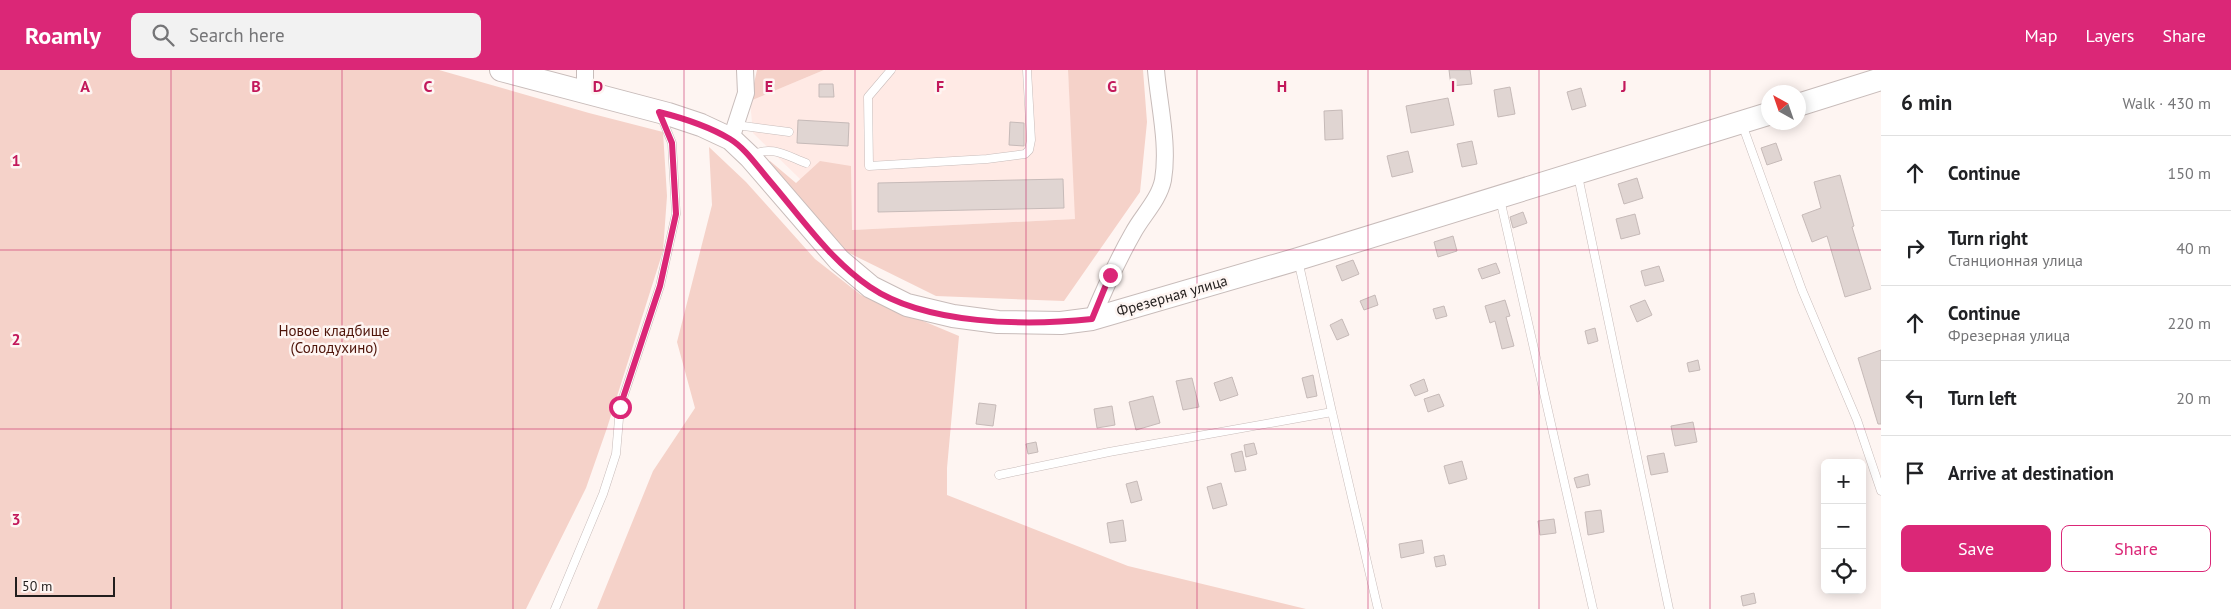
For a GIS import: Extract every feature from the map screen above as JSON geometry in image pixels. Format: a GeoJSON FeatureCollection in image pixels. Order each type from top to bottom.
{"type":"FeatureCollection","features":[{"type":"Feature","properties":{"kind":"street","name":"Фрезерная улица"},"geometry":{"type":"LineString","coordinates":[[501,70],[585,81],[659,112],[701,125],[734,132],[750,157],[838,260],[870,287],[906,305],[953,316],[998,322],[1060,323],[1092,319],[1298,259],[1761,116]]}},
{"type":"Feature","properties":{"kind":"street"},"geometry":{"type":"LineString","coordinates":[[734,132],[746,93],[745,70]]}},
{"type":"Feature","properties":{"kind":"street"},"geometry":{"type":"LineString","coordinates":[[1092,319],[1110,275],[1134,231],[1154,202],[1162,182],[1164,153],[1156,70]]}},
{"type":"Feature","properties":{"kind":"street"},"geometry":{"type":"LineString","coordinates":[[1806,102],[1881,79]]}},
{"type":"Feature","properties":{"kind":"lane"},"geometry":{"type":"LineString","coordinates":[[891,70],[868,97],[869,166],[987,159],[1025,154],[1029,150],[1031,140],[1027,70]]}},
{"type":"Feature","properties":{"kind":"lane"},"geometry":{"type":"LineString","coordinates":[[555,609],[603,494],[616,454],[620,407],[660,286],[676,214],[672,143],[659,112]]}},
{"type":"Feature","properties":{"kind":"lane"},"geometry":{"type":"LineString","coordinates":[[1742,122],[1802,290],[1857,420],[1881,491]]}},
{"type":"Feature","properties":{"kind":"lane"},"geometry":{"type":"LineString","coordinates":[[734,132],[789,132]]}},
{"type":"Feature","properties":{"kind":"lane"},"geometry":{"type":"LineString","coordinates":[[750,157],[759,151],[769,149],[806,163]]}},
{"type":"Feature","properties":{"kind":"lane"},"geometry":{"type":"LineString","coordinates":[[1577,172],[1669,609]]}},
{"type":"Feature","properties":{"kind":"lane"},"geometry":{"type":"LineString","coordinates":[[1499,198],[1594,609]]}},
{"type":"Feature","properties":{"kind":"lane"},"geometry":{"type":"LineString","coordinates":[[1298,259],[1378,609]]}},
{"type":"Feature","properties":{"kind":"lane"},"geometry":{"type":"LineString","coordinates":[[999,475],[1108,452],[1332,412]]}},
{"type":"Feature","properties":{"kind":"shaded area"},"geometry":{"type":"Polygon","coordinates":[[[824,70],[1068,70],[1076,219],[852,230],[753,133],[750,101],[824,70]]]}},
{"type":"Feature","properties":{"kind":"green space","name":"Новое кладбище (Солодухино)"},"geometry":{"type":"Polygon","coordinates":[[[0,70],[439,70],[663,132],[667,196],[663,251],[586,488],[526,609],[0,609],[0,70]]]}},
{"type":"Feature","properties":{"kind":"green space"},"geometry":{"type":"Polygon","coordinates":[[[757,70],[824,70],[750,101],[757,70]]]}},
{"type":"Feature","properties":{"kind":"green space"},"geometry":{"type":"Polygon","coordinates":[[[1068,70],[1143,70],[1147,122],[1140,192],[1064,301],[936,296],[847,252],[767,166],[770,161],[796,183],[820,161],[851,166],[852,230],[1075,219],[1068,70]]]}},
{"type":"Feature","properties":{"kind":"green space"},"geometry":{"type":"Polygon","coordinates":[[[709,147],[746,182],[815,259],[861,295],[959,336],[947,468],[947,495],[1128,566],[1306,609],[597,609],[653,471],[695,408],[677,342],[712,205],[709,147]]]}},
{"type":"Feature","properties":{"kind":"building"},"geometry":{"type":"Polygon","coordinates":[[[1449,70],[1470,70],[1472,84],[1451,86],[1449,70]]]}},
{"type":"Feature","properties":{"kind":"building"},"geometry":{"type":"Polygon","coordinates":[[[819,84],[833,84],[834,97],[819,97],[819,84]]]}},
{"type":"Feature","properties":{"kind":"building"},"geometry":{"type":"Polygon","coordinates":[[[1510,87],[1515,114],[1498,117],[1494,90],[1510,87]]]}},
{"type":"Feature","properties":{"kind":"building"},"geometry":{"type":"Polygon","coordinates":[[[1581,88],[1586,106],[1572,110],[1567,92],[1581,88]]]}},
{"type":"Feature","properties":{"kind":"building"},"geometry":{"type":"Polygon","coordinates":[[[1448,98],[1454,125],[1411,133],[1406,106],[1448,98]]]}},
{"type":"Feature","properties":{"kind":"building"},"geometry":{"type":"Polygon","coordinates":[[[1342,110],[1343,139],[1325,140],[1324,111],[1342,110]]]}},
{"type":"Feature","properties":{"kind":"building"},"geometry":{"type":"Polygon","coordinates":[[[798,120],[849,123],[848,146],[797,143],[798,120]]]}},
{"type":"Feature","properties":{"kind":"building"},"geometry":{"type":"Polygon","coordinates":[[[1010,122],[1024,123],[1024,146],[1009,145],[1010,122]]]}},
{"type":"Feature","properties":{"kind":"building"},"geometry":{"type":"Polygon","coordinates":[[[1472,141],[1477,164],[1462,167],[1457,144],[1472,141]]]}},
{"type":"Feature","properties":{"kind":"building"},"geometry":{"type":"Polygon","coordinates":[[[1776,143],[1782,160],[1767,165],[1761,148],[1776,143]]]}},
{"type":"Feature","properties":{"kind":"building"},"geometry":{"type":"Polygon","coordinates":[[[1408,151],[1413,172],[1392,177],[1387,156],[1408,151]]]}},
{"type":"Feature","properties":{"kind":"building"},"geometry":{"type":"Polygon","coordinates":[[[1840,175],[1854,226],[1852,227],[1871,289],[1845,297],[1827,236],[1812,242],[1802,215],[1821,208],[1814,182],[1840,175]]]}},
{"type":"Feature","properties":{"kind":"building"},"geometry":{"type":"Polygon","coordinates":[[[1637,178],[1643,198],[1624,204],[1618,184],[1637,178]]]}},
{"type":"Feature","properties":{"kind":"building"},"geometry":{"type":"Polygon","coordinates":[[[1063,179],[1064,208],[878,212],[878,183],[1063,179]]]}},
{"type":"Feature","properties":{"kind":"building"},"geometry":{"type":"Polygon","coordinates":[[[1523,212],[1527,223],[1513,228],[1510,217],[1523,212]]]}},
{"type":"Feature","properties":{"kind":"building"},"geometry":{"type":"Polygon","coordinates":[[[1635,214],[1640,234],[1621,239],[1616,219],[1635,214]]]}},
{"type":"Feature","properties":{"kind":"building"},"geometry":{"type":"Polygon","coordinates":[[[1453,236],[1457,251],[1438,257],[1434,242],[1453,236]]]}},
{"type":"Feature","properties":{"kind":"building"},"geometry":{"type":"Polygon","coordinates":[[[1353,260],[1359,274],[1342,281],[1336,266],[1353,260]]]}},
{"type":"Feature","properties":{"kind":"building"},"geometry":{"type":"Polygon","coordinates":[[[1496,263],[1500,273],[1482,279],[1478,269],[1496,263]]]}},
{"type":"Feature","properties":{"kind":"building"},"geometry":{"type":"Polygon","coordinates":[[[1659,266],[1664,281],[1645,286],[1641,271],[1659,266]]]}},
{"type":"Feature","properties":{"kind":"building"},"geometry":{"type":"Polygon","coordinates":[[[1375,295],[1378,305],[1364,310],[1360,301],[1375,295]]]}},
{"type":"Feature","properties":{"kind":"building"},"geometry":{"type":"Polygon","coordinates":[[[1505,300],[1510,316],[1506,317],[1514,346],[1502,349],[1495,321],[1490,323],[1485,306],[1505,300]]]}},
{"type":"Feature","properties":{"kind":"building"},"geometry":{"type":"Polygon","coordinates":[[[1645,300],[1652,315],[1637,322],[1630,306],[1645,300]]]}},
{"type":"Feature","properties":{"kind":"building"},"geometry":{"type":"Polygon","coordinates":[[[1444,306],[1447,316],[1436,319],[1433,309],[1444,306]]]}},
{"type":"Feature","properties":{"kind":"building"},"geometry":{"type":"Polygon","coordinates":[[[1342,319],[1349,335],[1337,340],[1330,325],[1342,319]]]}},
{"type":"Feature","properties":{"kind":"building"},"geometry":{"type":"Polygon","coordinates":[[[1595,328],[1598,341],[1588,344],[1585,331],[1595,328]]]}},
{"type":"Feature","properties":{"kind":"building"},"geometry":{"type":"Polygon","coordinates":[[[1881,350],[1881,424],[1878,424],[1858,358],[1881,350]]]}},
{"type":"Feature","properties":{"kind":"building"},"geometry":{"type":"Polygon","coordinates":[[[1698,360],[1700,370],[1689,372],[1687,363],[1698,360]]]}},
{"type":"Feature","properties":{"kind":"building"},"geometry":{"type":"Polygon","coordinates":[[[1313,375],[1317,396],[1307,398],[1302,378],[1313,375]]]}},
{"type":"Feature","properties":{"kind":"building"},"geometry":{"type":"Polygon","coordinates":[[[1232,377],[1238,395],[1220,401],[1214,383],[1232,377]]]}},
{"type":"Feature","properties":{"kind":"building"},"geometry":{"type":"Polygon","coordinates":[[[1192,378],[1199,407],[1183,410],[1176,381],[1192,378]]]}},
{"type":"Feature","properties":{"kind":"building"},"geometry":{"type":"Polygon","coordinates":[[[1424,379],[1428,391],[1415,396],[1410,385],[1424,379]]]}},
{"type":"Feature","properties":{"kind":"building"},"geometry":{"type":"Polygon","coordinates":[[[1439,394],[1444,406],[1428,412],[1424,399],[1439,394]]]}},
{"type":"Feature","properties":{"kind":"building"},"geometry":{"type":"Polygon","coordinates":[[[1153,396],[1160,423],[1136,430],[1129,402],[1153,396]]]}},
{"type":"Feature","properties":{"kind":"building"},"geometry":{"type":"Polygon","coordinates":[[[979,403],[996,405],[993,426],[976,424],[979,403]]]}},
{"type":"Feature","properties":{"kind":"building"},"geometry":{"type":"Polygon","coordinates":[[[1112,406],[1115,425],[1097,428],[1094,409],[1112,406]]]}},
{"type":"Feature","properties":{"kind":"building"},"geometry":{"type":"Polygon","coordinates":[[[1693,422],[1697,442],[1675,446],[1671,426],[1693,422]]]}},
{"type":"Feature","properties":{"kind":"building"},"geometry":{"type":"Polygon","coordinates":[[[1036,442],[1038,452],[1028,454],[1026,444],[1036,442]]]}},
{"type":"Feature","properties":{"kind":"building"},"geometry":{"type":"Polygon","coordinates":[[[1254,443],[1257,454],[1246,457],[1244,445],[1254,443]]]}},
{"type":"Feature","properties":{"kind":"building"},"geometry":{"type":"Polygon","coordinates":[[[1242,451],[1246,470],[1235,472],[1231,454],[1242,451]]]}},
{"type":"Feature","properties":{"kind":"building"},"geometry":{"type":"Polygon","coordinates":[[[1664,453],[1668,472],[1651,475],[1647,456],[1664,453]]]}},
{"type":"Feature","properties":{"kind":"building"},"geometry":{"type":"Polygon","coordinates":[[[1462,461],[1467,479],[1449,484],[1444,466],[1462,461]]]}},
{"type":"Feature","properties":{"kind":"building"},"geometry":{"type":"Polygon","coordinates":[[[1588,474],[1590,485],[1577,488],[1574,478],[1588,474]]]}},
{"type":"Feature","properties":{"kind":"building"},"geometry":{"type":"Polygon","coordinates":[[[1137,481],[1142,500],[1131,503],[1126,484],[1137,481]]]}},
{"type":"Feature","properties":{"kind":"building"},"geometry":{"type":"Polygon","coordinates":[[[1221,483],[1227,505],[1213,509],[1207,487],[1221,483]]]}},
{"type":"Feature","properties":{"kind":"building"},"geometry":{"type":"Polygon","coordinates":[[[1601,510],[1604,532],[1588,535],[1585,512],[1601,510]]]}},
{"type":"Feature","properties":{"kind":"building"},"geometry":{"type":"Polygon","coordinates":[[[1554,519],[1556,533],[1540,535],[1538,521],[1554,519]]]}},
{"type":"Feature","properties":{"kind":"building"},"geometry":{"type":"Polygon","coordinates":[[[1123,520],[1126,541],[1110,543],[1107,523],[1123,520]]]}},
{"type":"Feature","properties":{"kind":"building"},"geometry":{"type":"Polygon","coordinates":[[[1422,540],[1424,553],[1401,558],[1399,544],[1422,540]]]}},
{"type":"Feature","properties":{"kind":"building"},"geometry":{"type":"Polygon","coordinates":[[[1444,555],[1446,565],[1436,567],[1434,557],[1444,555]]]}},
{"type":"Feature","properties":{"kind":"building"},"geometry":{"type":"Polygon","coordinates":[[[1754,593],[1756,603],[1743,606],[1741,596],[1754,593]]]}},
{"type":"Feature","properties":{"kind":"route"},"geometry":{"type":"LineString","coordinates":[[620,407],[660,286],[676,214],[672,143],[659,112],[701,125],[731,139],[750,157],[838,260],[870,287],[906,305],[953,316],[998,322],[1060,323],[1092,319],[1110,275]]}}]}
